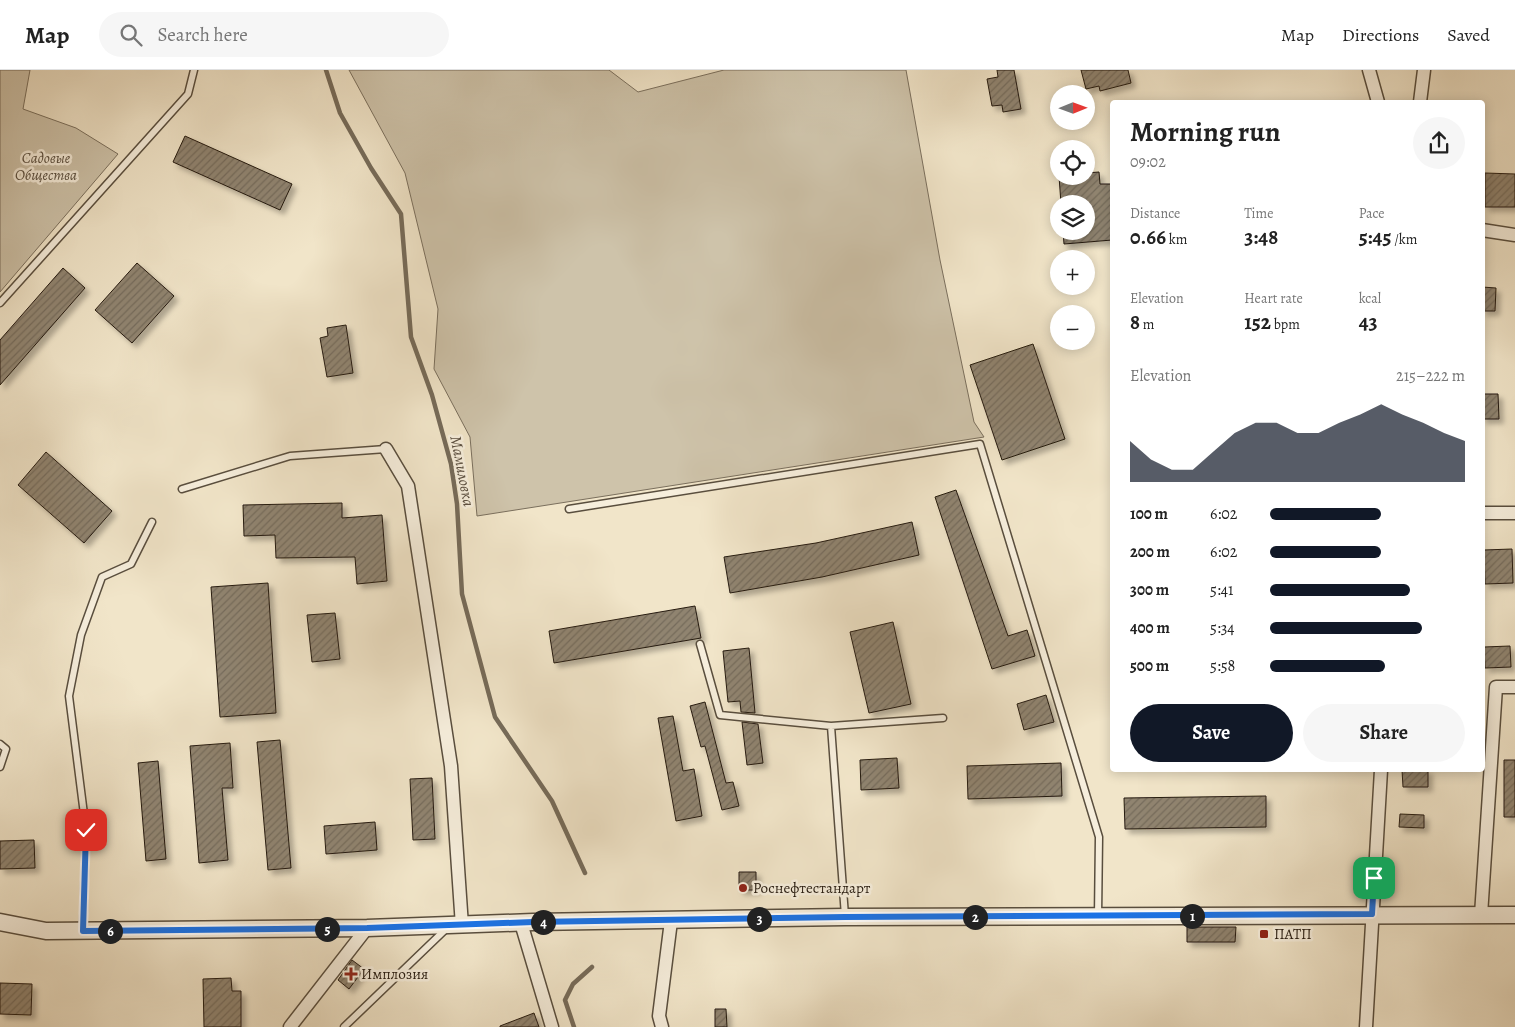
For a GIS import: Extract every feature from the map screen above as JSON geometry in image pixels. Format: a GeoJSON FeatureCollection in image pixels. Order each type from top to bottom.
{"type":"FeatureCollection","features":[{"type":"Feature","properties":{"kind":"street"},"geometry":{"type":"LineString","coordinates":[[1369,70],[1377,100]]}},
{"type":"Feature","properties":{"kind":"street"},"geometry":{"type":"LineString","coordinates":[[1420,100],[1424,70]]}},
{"type":"Feature","properties":{"kind":"street"},"geometry":{"type":"LineString","coordinates":[[1485,230],[1515,234]]}},
{"type":"Feature","properties":{"kind":"street"},"geometry":{"type":"LineString","coordinates":[[386,449],[408,486],[451,766],[456,926]]}},
{"type":"Feature","properties":{"kind":"street"},"geometry":{"type":"LineString","coordinates":[[1485,513],[1515,514]]}},
{"type":"Feature","properties":{"kind":"street"},"geometry":{"type":"LineString","coordinates":[[1480,915],[1496,687],[1515,687]]}},
{"type":"Feature","properties":{"kind":"street"},"geometry":{"type":"LineString","coordinates":[[1366,1027],[1381,772]]}},
{"type":"Feature","properties":{"kind":"street"},"geometry":{"type":"LineString","coordinates":[[0,922],[46,931],[83,931],[367,928],[845,917],[1515,915]]}},
{"type":"Feature","properties":{"kind":"street"},"geometry":{"type":"LineString","coordinates":[[662,1027],[659,1016],[671,921]]}},
{"type":"Feature","properties":{"kind":"street"},"geometry":{"type":"LineString","coordinates":[[521,923],[552,1027]]}},
{"type":"Feature","properties":{"kind":"street"},"geometry":{"type":"LineString","coordinates":[[290,1027],[367,928]]}},
{"type":"Feature","properties":{"kind":"lane"},"geometry":{"type":"LineString","coordinates":[[0,303],[188,94],[194,70]]}},
{"type":"Feature","properties":{"kind":"lane"},"geometry":{"type":"LineString","coordinates":[[569,509],[980,444],[1099,837],[1098,917]]}},
{"type":"Feature","properties":{"kind":"lane"},"geometry":{"type":"LineString","coordinates":[[182,489],[290,456],[386,449]]}},
{"type":"Feature","properties":{"kind":"lane"},"geometry":{"type":"LineString","coordinates":[[83,931],[86,830],[69,696],[81,635],[102,577],[131,564],[152,522]]}},
{"type":"Feature","properties":{"kind":"lane"},"geometry":{"type":"LineString","coordinates":[[700,644],[720,715],[831,726],[943,718]]}},
{"type":"Feature","properties":{"kind":"lane"},"geometry":{"type":"LineString","coordinates":[[831,726],[845,917]]}},
{"type":"Feature","properties":{"kind":"lane"},"geometry":{"type":"LineString","coordinates":[[0,744],[6,749],[0,767]]}},
{"type":"Feature","properties":{"kind":"lane"},"geometry":{"type":"LineString","coordinates":[[344,1027],[456,926]]}},
{"type":"Feature","properties":{"kind":"green space","name":"Садовые Общества"},"geometry":{"type":"Polygon","coordinates":[[[0,70],[30,70],[23,109],[76,128],[118,154],[0,292],[0,70]]]}},
{"type":"Feature","properties":{"kind":"green space"},"geometry":{"type":"Polygon","coordinates":[[[349,70],[609,70],[638,92],[724,70],[906,70],[940,260],[974,422],[984,437],[477,516],[470,437],[434,369],[438,309],[405,173],[349,70]]]}},
{"type":"Feature","properties":{"kind":"building"},"geometry":{"type":"Polygon","coordinates":[[[997,70],[1014,70],[1021,109],[1003,112],[1002,105],[992,106],[987,79],[998,77],[997,70]]]}},
{"type":"Feature","properties":{"kind":"building"},"geometry":{"type":"Polygon","coordinates":[[[1081,70],[1128,70],[1131,83],[1100,91],[1099,86],[1085,85],[1081,70]]]}},
{"type":"Feature","properties":{"kind":"building"},"geometry":{"type":"Polygon","coordinates":[[[185,136],[292,184],[280,210],[173,162],[185,136]]]}},
{"type":"Feature","properties":{"kind":"building"},"geometry":{"type":"Polygon","coordinates":[[[1095,172],[1099,172],[1100,184],[1110,184],[1110,240],[1064,244],[1064,240],[1095,240],[1095,195],[1060,195],[1060,185],[1095,185],[1095,172]]]}},
{"type":"Feature","properties":{"kind":"building"},"geometry":{"type":"Polygon","coordinates":[[[1485,173],[1515,174],[1515,207],[1485,207],[1485,173]]]}},
{"type":"Feature","properties":{"kind":"building"},"geometry":{"type":"Polygon","coordinates":[[[137,263],[174,296],[132,343],[95,310],[137,263]]]}},
{"type":"Feature","properties":{"kind":"building"},"geometry":{"type":"Polygon","coordinates":[[[63,268],[85,288],[0,385],[0,340],[63,268]]]}},
{"type":"Feature","properties":{"kind":"building"},"geometry":{"type":"Polygon","coordinates":[[[1485,287],[1496,288],[1495,311],[1485,311],[1485,287]]]}},
{"type":"Feature","properties":{"kind":"building"},"geometry":{"type":"Polygon","coordinates":[[[346,325],[353,373],[327,377],[320,338],[328,336],[327,328],[346,325]]]}},
{"type":"Feature","properties":{"kind":"building"},"geometry":{"type":"Polygon","coordinates":[[[1033,344],[1065,439],[1002,460],[970,365],[1033,344]]]}},
{"type":"Feature","properties":{"kind":"building"},"geometry":{"type":"Polygon","coordinates":[[[1485,394],[1498,394],[1499,419],[1485,419],[1485,394]]]}},
{"type":"Feature","properties":{"kind":"building"},"geometry":{"type":"Polygon","coordinates":[[[46,452],[112,511],[84,543],[18,485],[46,452]]]}},
{"type":"Feature","properties":{"kind":"building"},"geometry":{"type":"Polygon","coordinates":[[[956,490],[1008,636],[1027,630],[1035,656],[992,669],[935,497],[956,490]]]}},
{"type":"Feature","properties":{"kind":"building"},"geometry":{"type":"Polygon","coordinates":[[[342,503],[342,518],[382,515],[387,581],[357,584],[355,557],[276,558],[275,535],[244,536],[243,505],[342,503]]]}},
{"type":"Feature","properties":{"kind":"building"},"geometry":{"type":"Polygon","coordinates":[[[912,522],[919,555],[822,577],[730,593],[724,557],[816,543],[912,522]]]}},
{"type":"Feature","properties":{"kind":"building"},"geometry":{"type":"Polygon","coordinates":[[[1512,549],[1513,583],[1485,584],[1485,550],[1512,549]]]}},
{"type":"Feature","properties":{"kind":"building"},"geometry":{"type":"Polygon","coordinates":[[[268,583],[276,713],[220,717],[211,587],[268,583]]]}},
{"type":"Feature","properties":{"kind":"building"},"geometry":{"type":"Polygon","coordinates":[[[695,606],[701,638],[554,663],[549,631],[695,606]]]}},
{"type":"Feature","properties":{"kind":"building"},"geometry":{"type":"Polygon","coordinates":[[[335,613],[340,659],[312,662],[307,615],[335,613]]]}},
{"type":"Feature","properties":{"kind":"building"},"geometry":{"type":"Polygon","coordinates":[[[893,622],[911,704],[869,713],[850,632],[893,622]]]}},
{"type":"Feature","properties":{"kind":"building"},"geometry":{"type":"Polygon","coordinates":[[[1510,646],[1511,667],[1485,668],[1485,647],[1510,646]]]}},
{"type":"Feature","properties":{"kind":"building"},"geometry":{"type":"Polygon","coordinates":[[[749,648],[755,713],[741,712],[740,701],[728,702],[723,651],[749,648]]]}},
{"type":"Feature","properties":{"kind":"building"},"geometry":{"type":"Polygon","coordinates":[[[1046,695],[1054,722],[1024,730],[1017,704],[1046,695]]]}},
{"type":"Feature","properties":{"kind":"building"},"geometry":{"type":"Polygon","coordinates":[[[705,702],[726,783],[733,782],[739,806],[722,810],[705,746],[701,747],[690,706],[705,702]]]}},
{"type":"Feature","properties":{"kind":"building"},"geometry":{"type":"Polygon","coordinates":[[[673,716],[683,771],[694,769],[702,816],[676,821],[658,718],[673,716]]]}},
{"type":"Feature","properties":{"kind":"building"},"geometry":{"type":"Polygon","coordinates":[[[742,722],[758,724],[763,763],[747,765],[742,722]]]}},
{"type":"Feature","properties":{"kind":"building"},"geometry":{"type":"Polygon","coordinates":[[[280,740],[291,868],[268,870],[257,742],[280,740]]]}},
{"type":"Feature","properties":{"kind":"building"},"geometry":{"type":"Polygon","coordinates":[[[230,743],[233,788],[222,788],[228,860],[199,863],[190,746],[230,743]]]}},
{"type":"Feature","properties":{"kind":"building"},"geometry":{"type":"Polygon","coordinates":[[[897,758],[899,788],[861,790],[860,760],[897,758]]]}},
{"type":"Feature","properties":{"kind":"building"},"geometry":{"type":"Polygon","coordinates":[[[1504,760],[1515,760],[1515,817],[1504,817],[1504,760]]]}},
{"type":"Feature","properties":{"kind":"building"},"geometry":{"type":"Polygon","coordinates":[[[158,761],[166,859],[146,861],[138,763],[158,761]]]}},
{"type":"Feature","properties":{"kind":"building"},"geometry":{"type":"Polygon","coordinates":[[[1061,763],[1062,796],[968,799],[967,766],[1061,763]]]}},
{"type":"Feature","properties":{"kind":"building"},"geometry":{"type":"Polygon","coordinates":[[[1402,772],[1428,772],[1428,787],[1403,787],[1402,772]]]}},
{"type":"Feature","properties":{"kind":"building"},"geometry":{"type":"Polygon","coordinates":[[[432,778],[435,839],[413,840],[410,779],[432,778]]]}},
{"type":"Feature","properties":{"kind":"building"},"geometry":{"type":"Polygon","coordinates":[[[1266,796],[1266,827],[1125,829],[1124,798],[1266,796]]]}},
{"type":"Feature","properties":{"kind":"building"},"geometry":{"type":"Polygon","coordinates":[[[1400,814],[1424,815],[1424,828],[1399,827],[1400,814]]]}},
{"type":"Feature","properties":{"kind":"building"},"geometry":{"type":"Polygon","coordinates":[[[375,822],[377,850],[326,854],[324,826],[375,822]]]}},
{"type":"Feature","properties":{"kind":"building"},"geometry":{"type":"Polygon","coordinates":[[[34,840],[35,868],[0,869],[0,841],[34,840]]]}},
{"type":"Feature","properties":{"kind":"building"},"geometry":{"type":"Polygon","coordinates":[[[739,872],[756,872],[756,890],[739,890],[739,872]]]}},
{"type":"Feature","properties":{"kind":"building"},"geometry":{"type":"Polygon","coordinates":[[[1187,927],[1236,927],[1235,942],[1187,942],[1187,927]]]}},
{"type":"Feature","properties":{"kind":"building","name":"Имплозия"},"geometry":{"type":"Polygon","coordinates":[[[352,960],[364,969],[349,989],[338,980],[352,960]]]}},
{"type":"Feature","properties":{"kind":"building"},"geometry":{"type":"Polygon","coordinates":[[[231,978],[232,991],[241,991],[241,1027],[204,1027],[203,979],[231,978]]]}},
{"type":"Feature","properties":{"kind":"building"},"geometry":{"type":"Polygon","coordinates":[[[0,983],[32,984],[31,1015],[0,1014],[0,983]]]}},
{"type":"Feature","properties":{"kind":"building"},"geometry":{"type":"Polygon","coordinates":[[[715,1009],[726,1009],[727,1027],[715,1027],[715,1009]]]}},
{"type":"Feature","properties":{"kind":"building"},"geometry":{"type":"Polygon","coordinates":[[[534,1013],[539,1027],[500,1027],[500,1026],[534,1013]]]}},
{"type":"Feature","properties":{"kind":"waterway","name":"Мамиловка"},"geometry":{"type":"LineString","coordinates":[[326,70],[340,113],[371,168],[401,214],[411,337],[432,395],[451,464],[457,504],[462,594],[495,717],[552,801],[585,873]]}},
{"type":"Feature","properties":{"kind":"waterway"},"geometry":{"type":"LineString","coordinates":[[574,1027],[565,1000],[573,984],[592,967]]}},
{"type":"Feature","properties":{"kind":"place","name":"Роснефтестандарт"},"geometry":{"type":"Point","coordinates":[743,888]}},
{"type":"Feature","properties":{"kind":"place","name":"ПАТП"},"geometry":{"type":"Point","coordinates":[1264,934]}},
{"type":"Feature","properties":{"kind":"place","name":"Имплозия"},"geometry":{"type":"Point","coordinates":[351,974]}},
{"type":"Feature","properties":{"kind":"route"},"geometry":{"type":"LineString","coordinates":[[86,830],[83,931],[367,928],[533,922],[845,917],[1372,914],[1374,878]]}}]}
